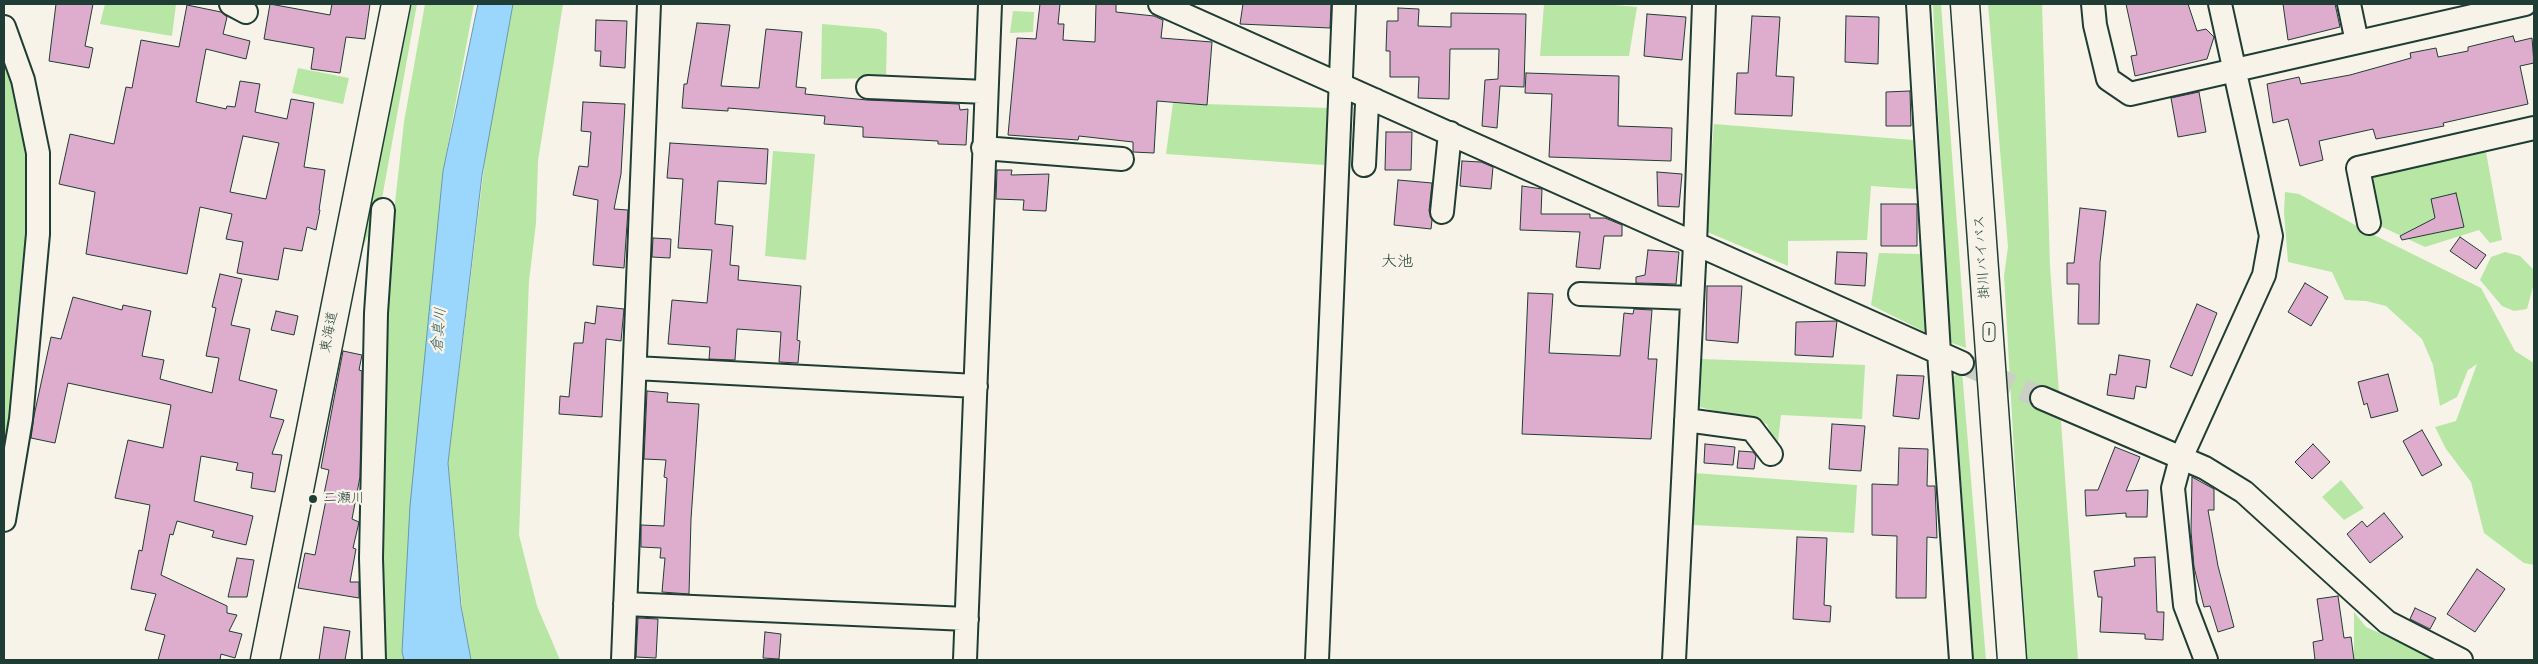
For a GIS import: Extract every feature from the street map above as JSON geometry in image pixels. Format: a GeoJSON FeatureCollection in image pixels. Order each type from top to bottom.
{"type":"FeatureCollection","features":[{"type":"Feature","properties":{"kind":"main road","name":"東海道"},"geometry":{"type":"LineString","coordinates":[[265,660],[396,4]]}},
{"type":"Feature","properties":{"kind":"main road","name":"掛川バイパス"},"geometry":{"type":"LineString","coordinates":[[1965,4],[2012,660]]}},
{"type":"Feature","properties":{"kind":"street"},"geometry":{"type":"LineString","coordinates":[[623,660],[649,4]]}},
{"type":"Feature","properties":{"kind":"street"},"geometry":{"type":"LineString","coordinates":[[965,660],[983,148],[990,4]]}},
{"type":"Feature","properties":{"kind":"street"},"geometry":{"type":"LineString","coordinates":[[1160,4],[1962,363]]}},
{"type":"Feature","properties":{"kind":"street"},"geometry":{"type":"LineString","coordinates":[[1317,660],[1344,4]]}},
{"type":"Feature","properties":{"kind":"street"},"geometry":{"type":"LineString","coordinates":[[1674,660],[1695,244],[1704,4]]}},
{"type":"Feature","properties":{"kind":"street"},"geometry":{"type":"LineString","coordinates":[[1918,4],[1939,353],[1961,660]]}},
{"type":"Feature","properties":{"kind":"street"},"geometry":{"type":"LineString","coordinates":[[2093,4],[2095,24],[2108,79],[2130,94],[2357,42],[2479,9],[2525,4]]}},
{"type":"Feature","properties":{"kind":"street"},"geometry":{"type":"LineString","coordinates":[[2206,660],[2185,606],[2173,488],[2181,458],[2264,275],[2271,236],[2220,4]]}},
{"type":"Feature","properties":{"kind":"street"},"geometry":{"type":"LineString","coordinates":[[2349,4],[2357,42]]}},
{"type":"Feature","properties":{"kind":"street"},"geometry":{"type":"LineString","coordinates":[[4,27],[23,80],[38,153],[38,234],[21,419],[4,520]]}},
{"type":"Feature","properties":{"kind":"street"},"geometry":{"type":"LineString","coordinates":[[868,87],[986,92]]}},
{"type":"Feature","properties":{"kind":"street"},"geometry":{"type":"LineString","coordinates":[[1364,164],[1367,104],[1375,100]]}},
{"type":"Feature","properties":{"kind":"street"},"geometry":{"type":"LineString","coordinates":[[2369,223],[2358,168],[2534,128]]}},
{"type":"Feature","properties":{"kind":"street"},"geometry":{"type":"LineString","coordinates":[[1442,212],[1450,134]]}},
{"type":"Feature","properties":{"kind":"street"},"geometry":{"type":"LineString","coordinates":[[983,148],[1122,159]]}},
{"type":"Feature","properties":{"kind":"street"},"geometry":{"type":"LineString","coordinates":[[374,660],[371,558],[376,322],[383,210]]}},
{"type":"Feature","properties":{"kind":"street"},"geometry":{"type":"LineString","coordinates":[[1580,294],[1692,298]]}},
{"type":"Feature","properties":{"kind":"street"},"geometry":{"type":"LineString","coordinates":[[635,368],[976,386]]}},
{"type":"Feature","properties":{"kind":"street"},"geometry":{"type":"LineString","coordinates":[[2042,398],[2204,468],[2244,492],[2387,622],[2461,660]]}},
{"type":"Feature","properties":{"kind":"street"},"geometry":{"type":"LineString","coordinates":[[1686,420],[1752,429],[1771,454]]}},
{"type":"Feature","properties":{"kind":"street"},"geometry":{"type":"LineString","coordinates":[[625,604],[967,619]]}},
{"type":"Feature","properties":{"kind":"green space"},"geometry":{"type":"Polygon","coordinates":[[[105,4],[176,4],[172,36],[100,24],[105,4]]]}},
{"type":"Feature","properties":{"kind":"green space"},"geometry":{"type":"Polygon","coordinates":[[[412,4],[417,4],[381,204],[357,262],[412,4]]]}},
{"type":"Feature","properties":{"kind":"green space"},"geometry":{"type":"Polygon","coordinates":[[[425,4],[474,4],[443,171],[404,660],[381,660],[386,284],[404,122],[425,4]]]}},
{"type":"Feature","properties":{"kind":"green space"},"geometry":{"type":"Polygon","coordinates":[[[513,4],[563,4],[538,161],[536,223],[529,281],[519,535],[537,606],[560,660],[471,660],[463,616],[448,463],[487,143],[513,4]]]}},
{"type":"Feature","properties":{"kind":"green space"},"geometry":{"type":"Polygon","coordinates":[[[1544,4],[1601,4],[1637,7],[1629,56],[1540,56],[1544,4]]]}},
{"type":"Feature","properties":{"kind":"green space"},"geometry":{"type":"Polygon","coordinates":[[[1933,4],[1941,4],[1966,348],[1949,342],[1933,4]]]}},
{"type":"Feature","properties":{"kind":"green space"},"geometry":{"type":"Polygon","coordinates":[[[1988,4],[2042,4],[2050,266],[2078,660],[2026,660],[2004,276],[2008,247],[1988,4]]]}},
{"type":"Feature","properties":{"kind":"green space"},"geometry":{"type":"Polygon","coordinates":[[[1013,11],[1034,12],[1033,32],[1010,33],[1013,11]]]}},
{"type":"Feature","properties":{"kind":"green space"},"geometry":{"type":"Polygon","coordinates":[[[822,24],[879,29],[887,33],[886,78],[821,79],[822,24]]]}},
{"type":"Feature","properties":{"kind":"green space"},"geometry":{"type":"Polygon","coordinates":[[[4,27],[38,153],[4,490],[4,27]]]}},
{"type":"Feature","properties":{"kind":"green space"},"geometry":{"type":"Polygon","coordinates":[[[298,68],[349,78],[343,104],[292,93],[298,68]]]}},
{"type":"Feature","properties":{"kind":"green space"},"geometry":{"type":"Polygon","coordinates":[[[1173,103],[1329,108],[1324,165],[1166,154],[1173,103]]]}},
{"type":"Feature","properties":{"kind":"green space"},"geometry":{"type":"Polygon","coordinates":[[[1714,124],[1913,140],[1916,189],[1871,186],[1867,240],[1788,241],[1788,266],[1705,231],[1714,124]]]}},
{"type":"Feature","properties":{"kind":"green space"},"geometry":{"type":"Polygon","coordinates":[[[773,151],[815,154],[806,260],[765,256],[773,151]]]}},
{"type":"Feature","properties":{"kind":"green space"},"geometry":{"type":"Polygon","coordinates":[[[2486,152],[2502,240],[2490,243],[2479,230],[2425,247],[2378,225],[2369,174],[2486,152]]]}},
{"type":"Feature","properties":{"kind":"green space"},"geometry":{"type":"Polygon","coordinates":[[[2285,192],[2299,194],[2366,231],[2481,288],[2515,351],[2534,363],[2534,565],[2524,563],[2484,533],[2471,482],[2446,449],[2435,427],[2456,421],[2477,364],[2468,370],[2457,397],[2440,406],[2433,365],[2422,339],[2386,306],[2366,301],[2345,300],[2332,272],[2288,262],[2284,213],[2285,192]]]}},
{"type":"Feature","properties":{"kind":"green space"},"geometry":{"type":"Polygon","coordinates":[[[2505,252],[2520,256],[2534,270],[2534,283],[2527,309],[2514,311],[2502,306],[2480,280],[2491,257],[2505,252]]]}},
{"type":"Feature","properties":{"kind":"green space"},"geometry":{"type":"Polygon","coordinates":[[[1879,253],[1921,254],[1927,333],[1871,305],[1879,253]]]}},
{"type":"Feature","properties":{"kind":"green space"},"geometry":{"type":"Polygon","coordinates":[[[1702,359],[1865,365],[1862,419],[1781,415],[1777,450],[1767,424],[1700,407],[1702,359]]]}},
{"type":"Feature","properties":{"kind":"green space"},"geometry":{"type":"Polygon","coordinates":[[[1962,371],[1986,660],[1970,660],[1951,378],[1962,371]]]}},
{"type":"Feature","properties":{"kind":"green space"},"geometry":{"type":"Polygon","coordinates":[[[1694,473],[1857,485],[1854,533],[1692,525],[1694,473]]]}},
{"type":"Feature","properties":{"kind":"green space"},"geometry":{"type":"Polygon","coordinates":[[[2341,480],[2364,508],[2344,520],[2322,497],[2341,480]]]}},
{"type":"Feature","properties":{"kind":"green space"},"geometry":{"type":"Polygon","coordinates":[[[2354,612],[2366,627],[2439,660],[2354,660],[2354,612]]]}},
{"type":"Feature","properties":{"kind":"water","name":"倉真川"},"geometry":{"type":"Polygon","coordinates":[[[478,4],[513,4],[482,175],[448,463],[461,606],[471,660],[404,660],[402,652],[410,506],[443,171],[478,4]]]}},
{"type":"Feature","properties":{"kind":"building"},"geometry":{"type":"Polygon","coordinates":[[[56,4],[93,4],[85,46],[93,48],[89,68],[49,61],[56,4]]]}},
{"type":"Feature","properties":{"kind":"building"},"geometry":{"type":"Polygon","coordinates":[[[270,4],[330,15],[332,4],[370,4],[365,39],[346,37],[340,73],[311,69],[314,48],[264,39],[270,4]]]}},
{"type":"Feature","properties":{"kind":"building"},"geometry":{"type":"Polygon","coordinates":[[[1040,4],[1060,4],[1058,24],[1064,24],[1063,40],[1095,42],[1096,4],[1116,4],[1116,12],[1154,16],[1163,20],[1161,38],[1212,42],[1207,105],[1157,101],[1154,153],[1133,152],[1133,142],[1079,136],[1078,140],[1008,135],[1017,38],[1036,39],[1040,4]]]}},
{"type":"Feature","properties":{"kind":"building"},"geometry":{"type":"Polygon","coordinates":[[[1243,4],[1331,4],[1330,28],[1240,24],[1243,4]]]}},
{"type":"Feature","properties":{"kind":"building"},"geometry":{"type":"Polygon","coordinates":[[[2126,4],[2188,4],[2197,31],[2206,29],[2214,37],[2207,59],[2135,76],[2131,56],[2137,55],[2126,4]]]}},
{"type":"Feature","properties":{"kind":"building"},"geometry":{"type":"Polygon","coordinates":[[[2283,4],[2335,4],[2340,27],[2288,40],[2283,4]]]}},
{"type":"Feature","properties":{"kind":"building"},"geometry":{"type":"Polygon","coordinates":[[[187,5],[221,12],[227,17],[223,34],[250,41],[246,59],[206,49],[196,102],[226,109],[227,106],[235,107],[240,81],[260,84],[255,112],[287,119],[291,99],[314,103],[304,167],[325,170],[316,230],[307,227],[302,251],[284,248],[278,280],[237,273],[243,242],[226,239],[232,214],[200,207],[187,274],[86,254],[95,192],[59,184],[70,134],[114,144],[126,87],[132,88],[141,40],[179,47],[187,5]],[[243,136],[230,192],[266,199],[279,143],[243,136]]]}},
{"type":"Feature","properties":{"kind":"building"},"geometry":{"type":"Polygon","coordinates":[[[1398,8],[1419,9],[1418,26],[1451,27],[1451,13],[1526,14],[1524,87],[1500,86],[1497,128],[1482,126],[1485,80],[1498,79],[1499,49],[1450,49],[1449,99],[1418,98],[1419,77],[1390,77],[1390,51],[1386,51],[1387,21],[1398,21],[1398,8]]]}},
{"type":"Feature","properties":{"kind":"building"},"geometry":{"type":"Polygon","coordinates":[[[1647,14],[1686,17],[1682,60],[1644,56],[1647,14]]]}},
{"type":"Feature","properties":{"kind":"building"},"geometry":{"type":"Polygon","coordinates":[[[1752,16],[1780,17],[1776,76],[1794,77],[1792,116],[1735,114],[1737,73],[1748,73],[1752,16]]]}},
{"type":"Feature","properties":{"kind":"building"},"geometry":{"type":"Polygon","coordinates":[[[1846,16],[1879,17],[1878,64],[1845,62],[1846,16]]]}},
{"type":"Feature","properties":{"kind":"building"},"geometry":{"type":"Polygon","coordinates":[[[596,20],[627,21],[625,68],[600,66],[601,51],[595,51],[596,20]]]}},
{"type":"Feature","properties":{"kind":"building"},"geometry":{"type":"Polygon","coordinates":[[[697,23],[730,25],[721,86],[759,88],[766,29],[802,32],[796,87],[806,88],[805,94],[867,100],[959,104],[960,110],[968,109],[966,145],[938,144],[938,141],[863,137],[863,127],[824,124],[825,116],[728,108],[728,111],[682,108],[684,84],[687,84],[697,23]]]}},
{"type":"Feature","properties":{"kind":"building"},"geometry":{"type":"Polygon","coordinates":[[[2513,36],[2515,42],[2532,38],[2534,63],[2520,66],[2528,104],[2443,123],[2444,126],[2376,139],[2373,129],[2319,141],[2323,160],[2300,166],[2288,119],[2273,123],[2267,84],[2299,77],[2301,84],[2350,75],[2411,58],[2410,53],[2436,48],[2438,57],[2468,51],[2468,47],[2513,36]]]}},
{"type":"Feature","properties":{"kind":"building"},"geometry":{"type":"Polygon","coordinates":[[[1526,73],[1619,76],[1618,126],[1672,128],[1671,161],[1549,157],[1552,94],[1525,93],[1526,73]]]}},
{"type":"Feature","properties":{"kind":"building"},"geometry":{"type":"Polygon","coordinates":[[[1910,91],[1911,126],[1886,126],[1886,92],[1910,91]]]}},
{"type":"Feature","properties":{"kind":"building"},"geometry":{"type":"Polygon","coordinates":[[[2199,92],[2206,132],[2178,137],[2171,98],[2199,92]]]}},
{"type":"Feature","properties":{"kind":"building"},"geometry":{"type":"Polygon","coordinates":[[[583,102],[625,104],[621,174],[614,209],[628,210],[624,268],[593,265],[598,200],[573,195],[579,166],[588,167],[591,132],[581,131],[583,102]]]}},
{"type":"Feature","properties":{"kind":"building"},"geometry":{"type":"Polygon","coordinates":[[[1386,132],[1412,132],[1411,170],[1385,170],[1386,132]]]}},
{"type":"Feature","properties":{"kind":"building"},"geometry":{"type":"Polygon","coordinates":[[[670,143],[768,149],[766,184],[718,181],[715,224],[733,226],[730,265],[739,266],[738,280],[801,286],[797,340],[800,341],[798,363],[779,362],[781,332],[737,329],[735,360],[709,359],[710,347],[668,344],[672,300],[707,303],[712,250],[678,248],[683,179],[667,178],[670,143]]]}},
{"type":"Feature","properties":{"kind":"building"},"geometry":{"type":"Polygon","coordinates":[[[1462,161],[1481,162],[1493,167],[1491,189],[1460,186],[1462,161]]]}},
{"type":"Feature","properties":{"kind":"building"},"geometry":{"type":"Polygon","coordinates":[[[997,170],[1012,170],[1011,175],[1049,174],[1046,211],[1023,210],[1024,200],[996,199],[997,170]]]}},
{"type":"Feature","properties":{"kind":"building"},"geometry":{"type":"Polygon","coordinates":[[[1657,172],[1682,174],[1679,207],[1658,206],[1657,172]]]}},
{"type":"Feature","properties":{"kind":"building"},"geometry":{"type":"Polygon","coordinates":[[[1398,180],[1432,183],[1429,211],[1432,220],[1431,229],[1394,225],[1398,180]]]}},
{"type":"Feature","properties":{"kind":"building"},"geometry":{"type":"Polygon","coordinates":[[[1522,186],[1542,189],[1541,214],[1590,214],[1590,218],[1605,218],[1622,225],[1622,236],[1604,236],[1600,269],[1576,267],[1580,232],[1520,230],[1522,186]]]}},
{"type":"Feature","properties":{"kind":"building"},"geometry":{"type":"Polygon","coordinates":[[[2456,193],[2464,227],[2402,240],[2400,236],[2435,218],[2431,199],[2456,193]]]}},
{"type":"Feature","properties":{"kind":"building"},"geometry":{"type":"Polygon","coordinates":[[[1881,204],[1917,204],[1917,246],[1881,246],[1881,204]]]}},
{"type":"Feature","properties":{"kind":"building"},"geometry":{"type":"Polygon","coordinates":[[[2080,208],[2106,211],[2100,262],[2099,324],[2078,324],[2079,284],[2067,284],[2067,263],[2074,263],[2080,208]]]}},
{"type":"Feature","properties":{"kind":"building"},"geometry":{"type":"Polygon","coordinates":[[[2460,237],[2486,255],[2476,269],[2450,251],[2460,237]]]}},
{"type":"Feature","properties":{"kind":"building"},"geometry":{"type":"Polygon","coordinates":[[[653,238],[671,239],[670,258],[652,257],[653,238]]]}},
{"type":"Feature","properties":{"kind":"building"},"geometry":{"type":"Polygon","coordinates":[[[1648,250],[1679,252],[1676,284],[1636,283],[1636,277],[1645,275],[1648,250]]]}},
{"type":"Feature","properties":{"kind":"building"},"geometry":{"type":"Polygon","coordinates":[[[1837,252],[1867,253],[1865,286],[1835,284],[1837,252]]]}},
{"type":"Feature","properties":{"kind":"building"},"geometry":{"type":"Polygon","coordinates":[[[220,274],[242,279],[231,325],[250,329],[239,380],[277,390],[270,417],[284,420],[272,454],[282,455],[275,492],[251,488],[253,473],[236,470],[238,463],[201,456],[194,501],[253,516],[246,545],[212,537],[214,531],[177,521],[173,535],[170,534],[161,575],[227,606],[227,613],[237,615],[229,631],[242,634],[235,658],[221,654],[220,660],[158,660],[165,635],[145,630],[156,594],[131,589],[139,550],[142,551],[150,505],[115,498],[128,440],[163,448],[171,405],[68,383],[55,443],[31,438],[34,416],[51,337],[61,339],[73,297],[122,310],[123,305],[151,311],[142,356],[164,360],[160,379],[212,393],[219,358],[206,356],[216,308],[212,307],[220,274]]]}},
{"type":"Feature","properties":{"kind":"building"},"geometry":{"type":"Polygon","coordinates":[[[2305,283],[2328,297],[2311,326],[2288,312],[2305,283]]]}},
{"type":"Feature","properties":{"kind":"building"},"geometry":{"type":"Polygon","coordinates":[[[1707,286],[1742,286],[1738,343],[1706,340],[1707,286]]]}},
{"type":"Feature","properties":{"kind":"building"},"geometry":{"type":"Polygon","coordinates":[[[1528,293],[1553,294],[1549,353],[1620,356],[1624,313],[1633,314],[1634,309],[1652,310],[1648,359],[1657,359],[1651,439],[1522,434],[1528,293]]]}},
{"type":"Feature","properties":{"kind":"building"},"geometry":{"type":"Polygon","coordinates":[[[2197,304],[2217,313],[2192,376],[2170,367],[2197,304]]]}},
{"type":"Feature","properties":{"kind":"building"},"geometry":{"type":"Polygon","coordinates":[[[597,306],[624,309],[621,341],[606,339],[602,417],[559,414],[560,396],[569,397],[574,343],[583,343],[585,322],[595,324],[597,306]]]}},
{"type":"Feature","properties":{"kind":"building"},"geometry":{"type":"Polygon","coordinates":[[[276,311],[298,316],[294,335],[271,330],[276,311]]]}},
{"type":"Feature","properties":{"kind":"building"},"geometry":{"type":"Polygon","coordinates":[[[1837,321],[1833,357],[1795,355],[1796,322],[1837,321]]]}},
{"type":"Feature","properties":{"kind":"building"},"geometry":{"type":"Polygon","coordinates":[[[343,351],[362,355],[359,370],[362,371],[360,477],[352,519],[359,522],[353,548],[356,549],[350,582],[359,582],[359,598],[298,588],[305,553],[315,555],[327,495],[324,494],[329,470],[321,468],[343,351]]]}},
{"type":"Feature","properties":{"kind":"building"},"geometry":{"type":"Polygon","coordinates":[[[2119,355],[2150,360],[2146,388],[2136,386],[2134,399],[2107,395],[2110,374],[2116,375],[2119,355]]]}},
{"type":"Feature","properties":{"kind":"building"},"geometry":{"type":"Polygon","coordinates":[[[2388,374],[2398,411],[2371,418],[2367,403],[2364,405],[2358,382],[2388,374]]]}},
{"type":"Feature","properties":{"kind":"building"},"geometry":{"type":"Polygon","coordinates":[[[1897,375],[1924,376],[1919,419],[1893,416],[1897,375]]]}},
{"type":"Feature","properties":{"kind":"building"},"geometry":{"type":"Polygon","coordinates":[[[647,391],[668,393],[667,402],[699,404],[691,519],[689,594],[662,592],[665,558],[660,558],[661,548],[641,547],[641,525],[664,526],[667,478],[664,477],[666,460],[644,459],[647,391]]]}},
{"type":"Feature","properties":{"kind":"building"},"geometry":{"type":"Polygon","coordinates":[[[1832,424],[1865,426],[1861,471],[1829,469],[1832,424]]]}},
{"type":"Feature","properties":{"kind":"building"},"geometry":{"type":"Polygon","coordinates":[[[2422,430],[2442,465],[2422,476],[2403,441],[2422,430]]]}},
{"type":"Feature","properties":{"kind":"building"},"geometry":{"type":"Polygon","coordinates":[[[1705,444],[1735,447],[1733,465],[1704,463],[1705,444]]]}},
{"type":"Feature","properties":{"kind":"building"},"geometry":{"type":"Polygon","coordinates":[[[2313,444],[2330,462],[2312,479],[2295,462],[2313,444]]]}},
{"type":"Feature","properties":{"kind":"building"},"geometry":{"type":"Polygon","coordinates":[[[2115,447],[2140,457],[2126,491],[2148,490],[2147,517],[2126,517],[2126,513],[2086,516],[2085,490],[2098,490],[2115,447]]]}},
{"type":"Feature","properties":{"kind":"building"},"geometry":{"type":"Polygon","coordinates":[[[1899,448],[1928,449],[1927,486],[1935,486],[1937,538],[1927,537],[1926,598],[1896,598],[1897,536],[1872,535],[1872,484],[1898,485],[1899,448]]]}},
{"type":"Feature","properties":{"kind":"building"},"geometry":{"type":"Polygon","coordinates":[[[1739,451],[1753,452],[1756,456],[1754,469],[1737,468],[1739,451]]]}},
{"type":"Feature","properties":{"kind":"building"},"geometry":{"type":"Polygon","coordinates":[[[2192,477],[2214,489],[2214,510],[2208,510],[2218,566],[2234,627],[2218,632],[2210,606],[2204,607],[2194,567],[2191,531],[2192,477]]]}},
{"type":"Feature","properties":{"kind":"building"},"geometry":{"type":"Polygon","coordinates":[[[2384,513],[2403,537],[2370,563],[2347,534],[2362,521],[2367,527],[2384,513]]]}},
{"type":"Feature","properties":{"kind":"building"},"geometry":{"type":"Polygon","coordinates":[[[1797,537],[1827,538],[1824,605],[1831,606],[1830,622],[1793,619],[1797,537]]]}},
{"type":"Feature","properties":{"kind":"building"},"geometry":{"type":"Polygon","coordinates":[[[2155,557],[2157,612],[2164,612],[2163,640],[2145,639],[2145,634],[2100,632],[2102,597],[2098,597],[2094,571],[2135,566],[2134,558],[2155,557]]]}},
{"type":"Feature","properties":{"kind":"building"},"geometry":{"type":"Polygon","coordinates":[[[237,558],[254,560],[247,597],[228,597],[237,558]]]}},
{"type":"Feature","properties":{"kind":"building"},"geometry":{"type":"Polygon","coordinates":[[[2477,569],[2505,589],[2475,632],[2447,614],[2477,569]]]}},
{"type":"Feature","properties":{"kind":"building"},"geometry":{"type":"Polygon","coordinates":[[[2338,596],[2344,638],[2351,637],[2354,660],[2315,660],[2313,642],[2323,640],[2317,599],[2338,596]]]}},
{"type":"Feature","properties":{"kind":"building"},"geometry":{"type":"Polygon","coordinates":[[[2415,608],[2436,618],[2430,629],[2410,619],[2415,608]]]}},
{"type":"Feature","properties":{"kind":"building"},"geometry":{"type":"Polygon","coordinates":[[[638,618],[658,619],[656,658],[636,657],[638,618]]]}},
{"type":"Feature","properties":{"kind":"building"},"geometry":{"type":"Polygon","coordinates":[[[324,627],[350,631],[345,660],[319,660],[324,627]]]}},
{"type":"Feature","properties":{"kind":"building"},"geometry":{"type":"Polygon","coordinates":[[[765,632],[781,634],[779,659],[763,658],[765,632]]]}},
{"type":"Feature","properties":{"kind":"tunnel"},"geometry":{"type":"LineString","coordinates":[[1962,363],[2042,398]]}},
{"type":"Feature","properties":{"kind":"place","name":"二瀬川"},"geometry":{"type":"Point","coordinates":[313,499]}},
{"type":"Feature","properties":{"kind":"district","name":"大池"},"geometry":{"type":"Point","coordinates":[1397,263]}}]}
